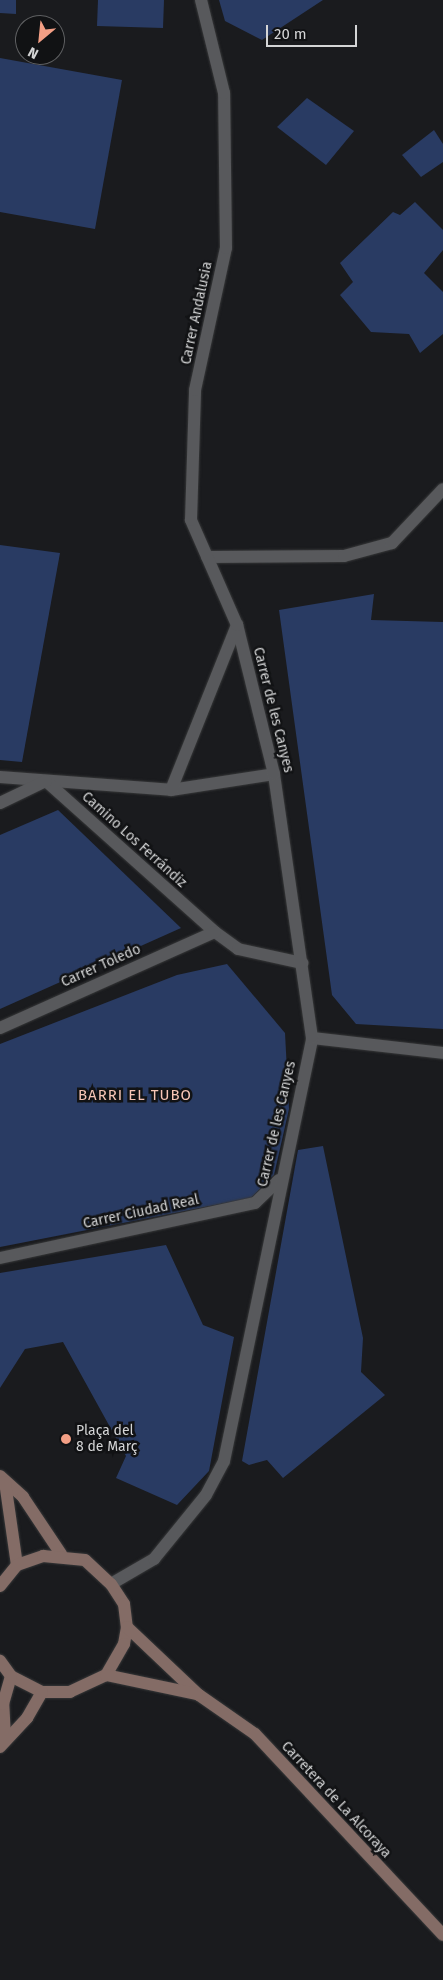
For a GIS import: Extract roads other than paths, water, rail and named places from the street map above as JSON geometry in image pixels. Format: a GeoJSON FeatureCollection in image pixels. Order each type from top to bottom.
{"type":"FeatureCollection","features":[{"type":"Feature","properties":{"kind":"street","name":"Carrer Andalusia"},"geometry":{"type":"LineString","coordinates":[[200,0],[224,93],[226,248],[195,390],[191,520],[236,626]]}},
{"type":"Feature","properties":{"kind":"street"},"geometry":{"type":"LineString","coordinates":[[207,557],[344,556],[392,543],[443,489]]}},
{"type":"Feature","properties":{"kind":"street"},"geometry":{"type":"LineString","coordinates":[[171,790],[236,626]]}},
{"type":"Feature","properties":{"kind":"street","name":"Carrer de les Canyes"},"geometry":{"type":"LineString","coordinates":[[111,1584],[154,1559],[206,1495],[224,1461],[279,1180],[312,1038],[274,774],[236,626]]}},
{"type":"Feature","properties":{"kind":"street"},"geometry":{"type":"LineString","coordinates":[[0,777],[171,790],[274,774]]}},
{"type":"Feature","properties":{"kind":"street"},"geometry":{"type":"LineString","coordinates":[[0,803],[46,781]]}},
{"type":"Feature","properties":{"kind":"street","name":"Camino Los Ferrándiz"},"geometry":{"type":"LineString","coordinates":[[46,781],[215,932],[238,949],[302,963]]}},
{"type":"Feature","properties":{"kind":"street","name":"Carrer Toledo"},"geometry":{"type":"LineString","coordinates":[[0,1028],[215,932]]}},
{"type":"Feature","properties":{"kind":"street"},"geometry":{"type":"LineString","coordinates":[[312,1038],[443,1053]]}},
{"type":"Feature","properties":{"kind":"street","name":"Carrer Ciudad Real"},"geometry":{"type":"LineString","coordinates":[[0,1258],[255,1203],[279,1180]]}},
{"type":"Feature","properties":{"kind":"street"},"geometry":{"type":"LineString","coordinates":[[2,1479],[23,1497],[61,1554]]}},
{"type":"Feature","properties":{"kind":"street"},"geometry":{"type":"LineString","coordinates":[[2,1479],[17,1564]]}},
{"type":"Feature","properties":{"kind":"street"},"geometry":{"type":"LineString","coordinates":[[0,1586],[17,1564],[61,1554],[85,1560],[111,1584],[124,1604],[127,1627],[124,1644],[106,1675],[70,1692],[42,1692],[11,1676],[0,1661]]}},
{"type":"Feature","properties":{"kind":"street","name":"Carretera de La Alcoraya"},"geometry":{"type":"LineString","coordinates":[[127,1627],[199,1694],[255,1734],[443,1935]]}},
{"type":"Feature","properties":{"kind":"street","name":"Carretera de La Alcoraya"},"geometry":{"type":"LineString","coordinates":[[106,1675],[199,1694]]}},
{"type":"Feature","properties":{"kind":"street"},"geometry":{"type":"LineString","coordinates":[[3,1742],[3,1704],[11,1676]]}},
{"type":"Feature","properties":{"kind":"street"},"geometry":{"type":"LineString","coordinates":[[3,1742],[27,1718],[42,1692]]}},
{"type":"Feature","properties":{"kind":"place","name":"Plaça del 8 de Març"},"geometry":{"type":"Point","coordinates":[66,1439]}},
{"type":"Feature","properties":{"kind":"district","name":"BARRI EL TUBO"},"geometry":{"type":"Point","coordinates":[135,1096]}}]}
